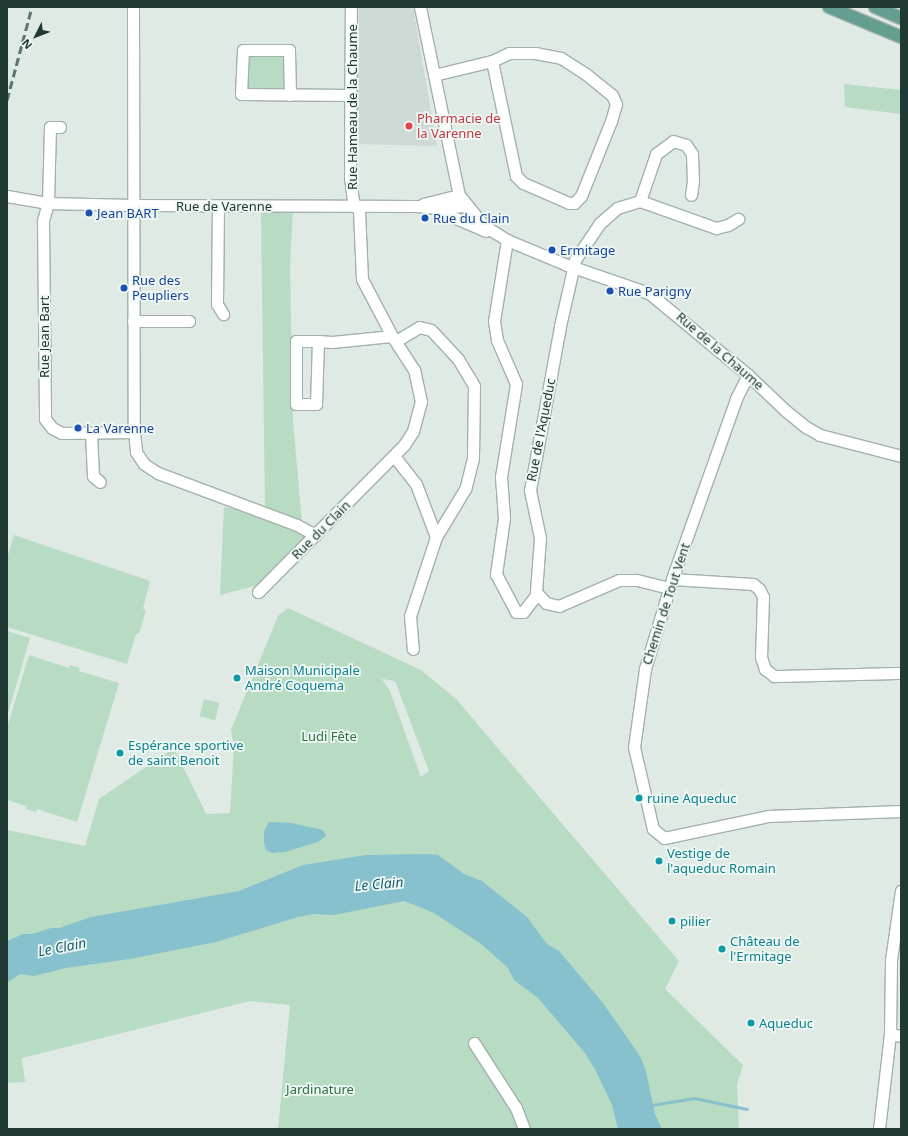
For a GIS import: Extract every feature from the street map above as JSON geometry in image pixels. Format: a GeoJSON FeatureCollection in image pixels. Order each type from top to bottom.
{"type":"FeatureCollection","features":[{"type":"Feature","properties":{"kind":"main road"},"geometry":{"type":"LineString","coordinates":[[829,7],[901,37]]}},
{"type":"Feature","properties":{"kind":"main road"},"geometry":{"type":"LineString","coordinates":[[874,7],[901,18]]}},
{"type":"Feature","properties":{"kind":"street"},"geometry":{"type":"LineString","coordinates":[[133,7],[134,432],[138,457],[150,469],[297,525],[316,535]]}},
{"type":"Feature","properties":{"kind":"street","name":"Rue Hameau de la Chaume"},"geometry":{"type":"LineString","coordinates":[[351,7],[350,178],[356,207]]}},
{"type":"Feature","properties":{"kind":"street","name":"Rue de la Chaume"},"geometry":{"type":"LineString","coordinates":[[420,7],[459,195],[465,206],[483,225],[502,238],[572,266],[649,292],[748,375],[790,416],[820,435],[901,456]]}},
{"type":"Feature","properties":{"kind":"street"},"geometry":{"type":"LineString","coordinates":[[290,95],[289,50],[243,50],[242,94],[290,95],[350,95]]}},
{"type":"Feature","properties":{"kind":"street"},"geometry":{"type":"LineString","coordinates":[[434,74],[492,61],[509,53],[517,52],[561,58],[588,75],[612,95],[616,104],[611,121],[580,196],[574,203],[568,203],[523,183],[512,170],[492,61]]}},
{"type":"Feature","properties":{"kind":"street","name":"Rue Jean Bart"},"geometry":{"type":"LineString","coordinates":[[60,127],[50,127],[48,203],[44,221],[45,416],[50,426],[58,432],[134,432]]}},
{"type":"Feature","properties":{"kind":"street"},"geometry":{"type":"LineString","coordinates":[[640,201],[656,154],[673,141],[686,145],[692,154],[693,181],[691,195]]}},
{"type":"Feature","properties":{"kind":"street","name":"Rue de Varenne"},"geometry":{"type":"LineString","coordinates":[[417,206],[459,195]]}},
{"type":"Feature","properties":{"kind":"street","name":"Rue de Varenne"},"geometry":{"type":"LineString","coordinates":[[7,196],[48,203],[133,205],[356,207],[417,206],[437,208],[465,206]]}},
{"type":"Feature","properties":{"kind":"street"},"geometry":{"type":"LineString","coordinates":[[572,266],[593,232],[608,215],[622,205],[640,201],[716,228],[728,225],[738,219]]}},
{"type":"Feature","properties":{"kind":"street"},"geometry":{"type":"LineString","coordinates":[[218,206],[217,304],[223,314]]}},
{"type":"Feature","properties":{"kind":"street","name":"Rue de Varenne"},"geometry":{"type":"LineString","coordinates":[[417,206],[448,214],[502,238]]}},
{"type":"Feature","properties":{"kind":"street","name":"Rue du Clain"},"geometry":{"type":"LineString","coordinates":[[258,592],[394,456],[413,431],[421,402],[414,370],[394,339],[362,279],[359,211],[356,207]]}},
{"type":"Feature","properties":{"kind":"street"},"geometry":{"type":"LineString","coordinates":[[502,238],[494,321],[498,340],[516,384],[501,477],[504,518],[496,574],[512,609],[516,612],[523,612],[537,594],[546,603],[559,606],[619,580],[636,580],[670,584],[753,584],[759,589],[763,597],[761,657],[765,669],[774,676],[901,673]]}},
{"type":"Feature","properties":{"kind":"street","name":"Rue de l'Aqueduc"},"geometry":{"type":"LineString","coordinates":[[537,594],[534,586],[540,538],[530,490],[572,266]]}},
{"type":"Feature","properties":{"kind":"street"},"geometry":{"type":"LineString","coordinates":[[133,321],[189,321]]}},
{"type":"Feature","properties":{"kind":"street"},"geometry":{"type":"LineString","coordinates":[[318,341],[316,404],[296,404],[296,341],[394,339],[419,327],[431,330],[458,359],[474,386],[473,458],[465,489],[436,537],[410,616],[413,649]]}},
{"type":"Feature","properties":{"kind":"street","name":"Chemin de Tout Vent"},"geometry":{"type":"LineString","coordinates":[[748,375],[738,393],[670,584],[645,669],[634,748],[653,829],[664,838],[768,816],[901,810]]}},
{"type":"Feature","properties":{"kind":"street"},"geometry":{"type":"LineString","coordinates":[[91,433],[93,476],[100,482]]}},
{"type":"Feature","properties":{"kind":"street"},"geometry":{"type":"LineString","coordinates":[[394,456],[416,484],[436,537]]}},
{"type":"Feature","properties":{"kind":"street"},"geometry":{"type":"LineString","coordinates":[[879,1129],[890,1034],[891,960],[901,891]]}},
{"type":"Feature","properties":{"kind":"street"},"geometry":{"type":"LineString","coordinates":[[890,1034],[901,1036]]}},
{"type":"Feature","properties":{"kind":"street"},"geometry":{"type":"LineString","coordinates":[[474,1043],[516,1108],[524,1129]]}},
{"type":"Feature","properties":{"kind":"shaded area"},"geometry":{"type":"Polygon","coordinates":[[[359,7],[413,7],[437,146],[355,144],[359,7]]]}},
{"type":"Feature","properties":{"kind":"green space"},"geometry":{"type":"Polygon","coordinates":[[[246,53],[286,53],[286,92],[246,92],[246,53]]]}},
{"type":"Feature","properties":{"kind":"green space"},"geometry":{"type":"Polygon","coordinates":[[[844,84],[901,90],[901,114],[845,107],[844,84]]]}},
{"type":"Feature","properties":{"kind":"green space"},"geometry":{"type":"Polygon","coordinates":[[[293,209],[290,267],[293,421],[302,523],[265,510],[261,211],[293,209]]]}},
{"type":"Feature","properties":{"kind":"green space"},"geometry":{"type":"Polygon","coordinates":[[[224,507],[245,511],[301,530],[308,537],[258,585],[220,595],[224,507]]]}},
{"type":"Feature","properties":{"kind":"green space"},"geometry":{"type":"Polygon","coordinates":[[[14,535],[150,581],[143,609],[146,610],[139,634],[136,634],[127,664],[7,627],[7,558],[14,535]]]}},
{"type":"Feature","properties":{"kind":"green space"},"geometry":{"type":"Polygon","coordinates":[[[288,608],[421,670],[456,699],[679,961],[665,989],[743,1065],[737,1084],[739,1129],[278,1129],[290,1005],[250,1001],[22,1058],[25,1082],[7,1083],[7,830],[85,846],[99,799],[174,748],[206,814],[230,813],[234,746],[231,730],[278,616],[288,608]],[[382,679],[390,691],[421,777],[429,771],[395,681],[382,679]]]}},
{"type":"Feature","properties":{"kind":"green space"},"geometry":{"type":"Polygon","coordinates":[[[7,631],[30,638],[7,717],[7,631]]]}},
{"type":"Feature","properties":{"kind":"green space"},"geometry":{"type":"Polygon","coordinates":[[[29,655],[69,668],[70,665],[80,668],[79,671],[119,683],[77,822],[37,809],[36,812],[26,809],[26,806],[7,800],[7,728],[29,655]]]}},
{"type":"Feature","properties":{"kind":"green space"},"geometry":{"type":"Polygon","coordinates":[[[204,699],[220,703],[215,720],[200,716],[204,699]]]}},
{"type":"Feature","properties":{"kind":"water"},"geometry":{"type":"Polygon","coordinates":[[[269,822],[291,823],[323,830],[326,836],[318,842],[285,852],[272,853],[266,850],[264,843],[264,831],[269,822]]]}},
{"type":"Feature","properties":{"kind":"water","name":"Le Clain"},"geometry":{"type":"Polygon","coordinates":[[[366,855],[438,855],[464,874],[482,881],[527,917],[547,944],[559,951],[603,1003],[640,1056],[646,1071],[655,1114],[662,1129],[618,1129],[612,1105],[596,1071],[585,1053],[538,998],[514,980],[508,968],[480,943],[432,912],[404,901],[334,915],[314,914],[298,917],[216,942],[130,959],[66,968],[34,976],[20,974],[7,983],[7,941],[23,934],[32,934],[51,928],[59,928],[91,917],[239,891],[303,865],[366,855]]]}},
{"type":"Feature","properties":{"kind":"waterway"},"geometry":{"type":"LineString","coordinates":[[652,1105],[694,1098],[747,1109]]}},
{"type":"Feature","properties":{"kind":"railway"},"geometry":{"type":"LineString","coordinates":[[7,100],[32,7]]}},
{"type":"Feature","properties":{"kind":"place","name":"Pharmacie de la Varenne"},"geometry":{"type":"Point","coordinates":[409,126]}},
{"type":"Feature","properties":{"kind":"place","name":"Jean BART"},"geometry":{"type":"Point","coordinates":[89,213]}},
{"type":"Feature","properties":{"kind":"place","name":"Rue du Clain"},"geometry":{"type":"Point","coordinates":[425,218]}},
{"type":"Feature","properties":{"kind":"place","name":"Ermitage"},"geometry":{"type":"Point","coordinates":[552,250]}},
{"type":"Feature","properties":{"kind":"place","name":"Rue des Peupliers"},"geometry":{"type":"Point","coordinates":[124,288]}},
{"type":"Feature","properties":{"kind":"place","name":"Rue Parigny"},"geometry":{"type":"Point","coordinates":[610,291]}},
{"type":"Feature","properties":{"kind":"place","name":"La Varenne"},"geometry":{"type":"Point","coordinates":[78,428]}},
{"type":"Feature","properties":{"kind":"place","name":"Maison Municipale André Coquema"},"geometry":{"type":"Point","coordinates":[237,678]}},
{"type":"Feature","properties":{"kind":"place","name":"Espérance sportive de saint Benoit"},"geometry":{"type":"Point","coordinates":[120,753]}},
{"type":"Feature","properties":{"kind":"place","name":"ruine Aqueduc"},"geometry":{"type":"Point","coordinates":[639,798]}},
{"type":"Feature","properties":{"kind":"place","name":"Vestige de l'aqueduc Romain"},"geometry":{"type":"Point","coordinates":[659,861]}},
{"type":"Feature","properties":{"kind":"place","name":"pilier"},"geometry":{"type":"Point","coordinates":[672,921]}},
{"type":"Feature","properties":{"kind":"place","name":"Château de l'Ermitage"},"geometry":{"type":"Point","coordinates":[722,949]}},
{"type":"Feature","properties":{"kind":"place","name":"Aqueduc"},"geometry":{"type":"Point","coordinates":[751,1023]}},
{"type":"Feature","properties":{"kind":"park label","name":"Ludi Fête"},"geometry":{"type":"Point","coordinates":[329,736]}},
{"type":"Feature","properties":{"kind":"park label","name":"Jardinature"},"geometry":{"type":"Point","coordinates":[320,1089]}}]}
